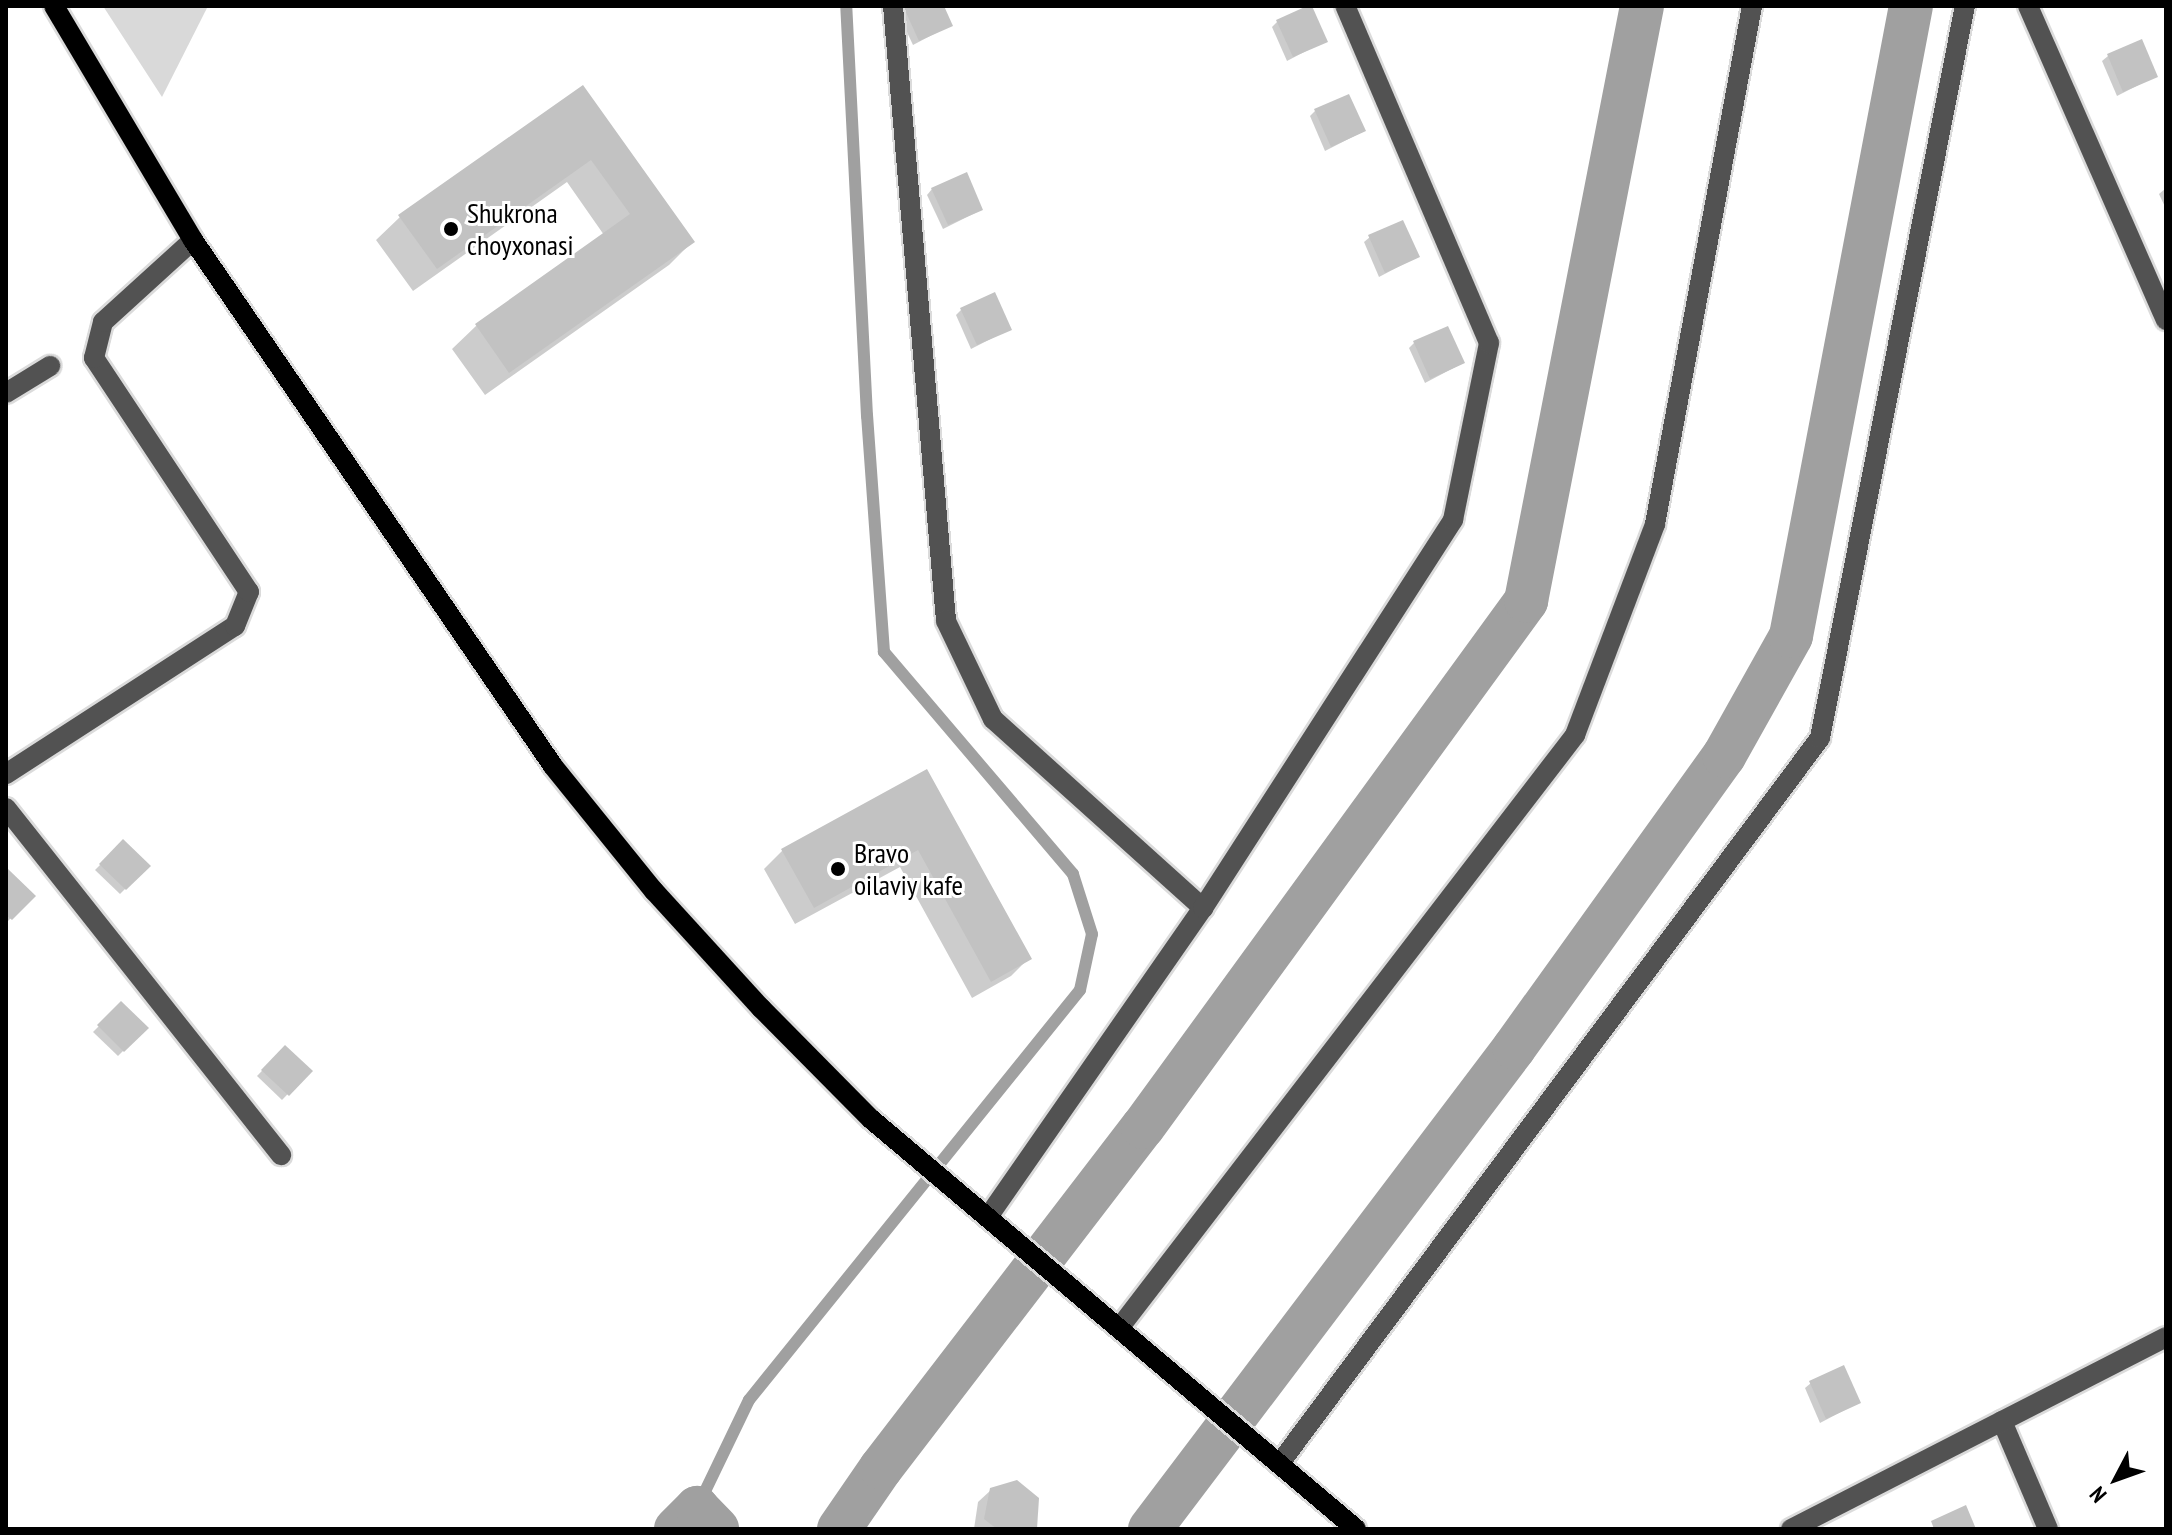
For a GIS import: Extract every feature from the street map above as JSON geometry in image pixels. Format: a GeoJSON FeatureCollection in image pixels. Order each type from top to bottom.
{"type":"FeatureCollection","features":[{"type":"Feature","properties":{"kind":"main road"},"geometry":{"type":"LineString","coordinates":[[54,6],[193,240],[553,766],[654,891],[761,1008],[871,1119],[954,1191],[1093,1303],[1356,1529]]}},
{"type":"Feature","properties":{"kind":"street"},"geometry":{"type":"LineString","coordinates":[[893,6],[946,621],[993,719],[1203,908]]}},
{"type":"Feature","properties":{"kind":"street"},"geometry":{"type":"LineString","coordinates":[[988,1217],[1203,908],[1453,520],[1489,343],[1345,6]]}},
{"type":"Feature","properties":{"kind":"street"},"geometry":{"type":"LineString","coordinates":[[1120,1327],[1575,735],[1655,524],[1752,6]]}},
{"type":"Feature","properties":{"kind":"street"},"geometry":{"type":"LineString","coordinates":[[1276,1459],[1820,738],[1965,6]]}},
{"type":"Feature","properties":{"kind":"street"},"geometry":{"type":"LineString","coordinates":[[2028,6],[2166,320]]}},
{"type":"Feature","properties":{"kind":"street"},"geometry":{"type":"LineString","coordinates":[[6,774],[235,626],[249,592],[94,358],[103,322],[193,240]]}},
{"type":"Feature","properties":{"kind":"street"},"geometry":{"type":"LineString","coordinates":[[6,393],[50,366]]}},
{"type":"Feature","properties":{"kind":"street"},"geometry":{"type":"LineString","coordinates":[[6,808],[281,1155]]}},
{"type":"Feature","properties":{"kind":"street"},"geometry":{"type":"LineString","coordinates":[[1791,1529],[2166,1337]]}},
{"type":"Feature","properties":{"kind":"street"},"geometry":{"type":"LineString","coordinates":[[2002,1421],[2048,1529]]}},
{"type":"Feature","properties":{"kind":"shaded area"},"geometry":{"type":"Polygon","coordinates":[[[103,6],[208,6],[162,97],[103,6]]]}},
{"type":"Feature","properties":{"kind":"building"},"geometry":{"type":"Polygon","coordinates":[[[903,6],[944,6],[953,26],[919,41],[903,6]]]}},
{"type":"Feature","properties":{"kind":"building"},"geometry":{"type":"Polygon","coordinates":[[[1312,6],[1328,42],[1293,57],[1276,20],[1312,6]]]}},
{"type":"Feature","properties":{"kind":"building"},"geometry":{"type":"Polygon","coordinates":[[[2142,39],[2158,77],[2123,92],[2107,54],[2142,39]]]}},
{"type":"Feature","properties":{"kind":"building","name":"Shukrona choyxonasi"},"geometry":{"type":"Polygon","coordinates":[[[583,85],[695,242],[509,373],[475,324],[630,214],[591,160],[437,269],[398,215],[583,85]]]}},
{"type":"Feature","properties":{"kind":"building"},"geometry":{"type":"Polygon","coordinates":[[[1349,94],[1366,131],[1331,147],[1314,109],[1349,94]]]}},
{"type":"Feature","properties":{"kind":"building"},"geometry":{"type":"Polygon","coordinates":[[[967,172],[983,210],[948,225],[931,188],[967,172]]]}},
{"type":"Feature","properties":{"kind":"building"},"geometry":{"type":"Polygon","coordinates":[[[1403,220],[1420,257],[1385,273],[1368,235],[1403,220]]]}},
{"type":"Feature","properties":{"kind":"building"},"geometry":{"type":"Polygon","coordinates":[[[995,292],[1012,330],[977,345],[960,308],[995,292]]]}},
{"type":"Feature","properties":{"kind":"building"},"geometry":{"type":"Polygon","coordinates":[[[1448,326],[1465,363],[1430,379],[1413,341],[1448,326]]]}},
{"type":"Feature","properties":{"kind":"building"},"geometry":{"type":"Polygon","coordinates":[[[927,769],[1032,959],[991,982],[918,850],[814,908],[781,849],[927,769]]]}},
{"type":"Feature","properties":{"kind":"building"},"geometry":{"type":"Polygon","coordinates":[[[123,839],[151,866],[126,890],[99,864],[123,839]]]}},
{"type":"Feature","properties":{"kind":"building"},"geometry":{"type":"Polygon","coordinates":[[[8,869],[36,896],[12,920],[6,915],[8,869]]]}},
{"type":"Feature","properties":{"kind":"building"},"geometry":{"type":"Polygon","coordinates":[[[121,1001],[149,1028],[124,1052],[97,1025],[121,1001]]]}},
{"type":"Feature","properties":{"kind":"building"},"geometry":{"type":"Polygon","coordinates":[[[285,1045],[313,1071],[289,1096],[261,1070],[285,1045]]]}},
{"type":"Feature","properties":{"kind":"building"},"geometry":{"type":"Polygon","coordinates":[[[1844,1365],[1861,1403],[1826,1419],[1809,1381],[1844,1365]]]}},
{"type":"Feature","properties":{"kind":"building"},"geometry":{"type":"Polygon","coordinates":[[[1017,1480],[1039,1498],[1037,1529],[997,1529],[984,1519],[990,1488],[1017,1480]]]}},
{"type":"Feature","properties":{"kind":"building"},"geometry":{"type":"Polygon","coordinates":[[[1966,1505],[1976,1529],[1934,1529],[1931,1521],[1966,1505]]]}},
{"type":"Feature","properties":{"kind":"waterway"},"geometry":{"type":"LineString","coordinates":[[697,1508],[749,1400],[1080,990],[1092,934],[1073,874],[884,652],[867,416],[846,6]]}},
{"type":"Feature","properties":{"kind":"waterway"},"geometry":{"type":"LineString","coordinates":[[839,1529],[881,1468],[1143,1127],[1526,601],[1642,6]]}},
{"type":"Feature","properties":{"kind":"waterway"},"geometry":{"type":"LineString","coordinates":[[1150,1529],[1514,1048],[1724,756],[1791,636],[1911,6]]}},
{"type":"Feature","properties":{"kind":"waterway"},"geometry":{"type":"LineString","coordinates":[[676,1529],[697,1508],[717,1529]]}},
{"type":"Feature","properties":{"kind":"place","name":"Shukrona choyxonasi"},"geometry":{"type":"Point","coordinates":[451,229]}},
{"type":"Feature","properties":{"kind":"place","name":"Bravo oilaviy kafe"},"geometry":{"type":"Point","coordinates":[838,869]}}]}
